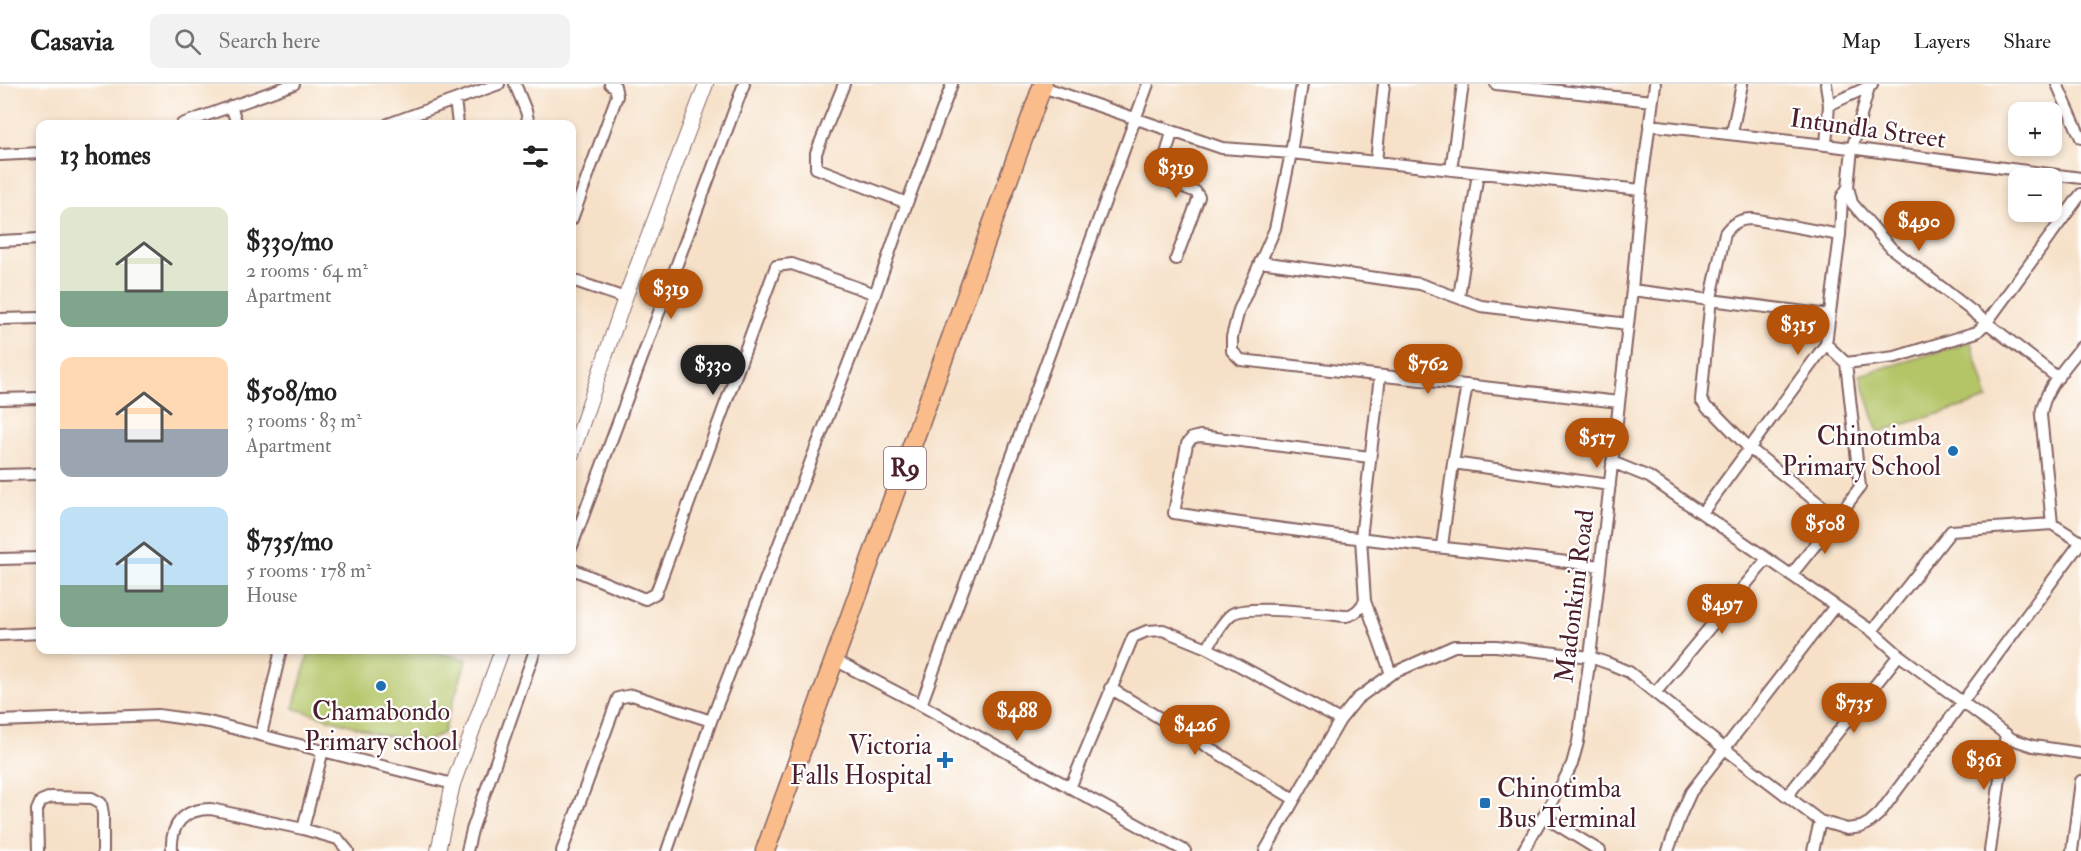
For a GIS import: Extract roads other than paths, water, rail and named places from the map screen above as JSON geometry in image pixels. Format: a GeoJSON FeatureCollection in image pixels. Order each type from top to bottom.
{"type":"FeatureCollection","features":[{"type":"Feature","properties":{"kind":"highway","name":"R9"},"geometry":{"type":"LineString","coordinates":[[765,851],[1043,85]]}},
{"type":"Feature","properties":{"kind":"street"},"geometry":{"type":"LineString","coordinates":[[193,120],[294,84]]}},
{"type":"Feature","properties":{"kind":"street"},"geometry":{"type":"LineString","coordinates":[[399,120],[499,84]]}},
{"type":"Feature","properties":{"kind":"street"},"geometry":{"type":"LineString","coordinates":[[515,84],[528,120]]}},
{"type":"Feature","properties":{"kind":"street"},"geometry":{"type":"LineString","coordinates":[[576,208],[617,96],[615,86],[610,84]]}},
{"type":"Feature","properties":{"kind":"street"},"geometry":{"type":"LineString","coordinates":[[576,442],[625,298],[706,84]]}},
{"type":"Feature","properties":{"kind":"street"},"geometry":{"type":"LineString","coordinates":[[576,535],[744,84]]}},
{"type":"Feature","properties":{"kind":"street"},"geometry":{"type":"LineString","coordinates":[[844,84],[816,153],[816,168],[907,202]]}},
{"type":"Feature","properties":{"kind":"street"},"geometry":{"type":"LineString","coordinates":[[667,851],[711,721],[875,294],[952,84]]}},
{"type":"Feature","properties":{"kind":"street"},"geometry":{"type":"LineString","coordinates":[[921,705],[1148,84]]}},
{"type":"Feature","properties":{"kind":"street"},"geometry":{"type":"LineString","coordinates":[[1302,84],[1291,153],[1275,229],[1239,310],[1232,337],[1232,351],[1241,360],[1619,402]]}},
{"type":"Feature","properties":{"kind":"street"},"geometry":{"type":"LineString","coordinates":[[1376,162],[1384,84]]}},
{"type":"Feature","properties":{"kind":"street"},"geometry":{"type":"LineString","coordinates":[[1451,170],[1463,84]]}},
{"type":"Feature","properties":{"kind":"street"},"geometry":{"type":"LineString","coordinates":[[1496,84],[1652,101]]}},
{"type":"Feature","properties":{"kind":"street","name":"Madonkini Road"},"geometry":{"type":"LineString","coordinates":[[1523,851],[1563,782],[1576,752],[1590,657],[1632,290],[1641,190],[1655,84]]}},
{"type":"Feature","properties":{"kind":"street"},"geometry":{"type":"LineString","coordinates":[[1732,134],[1742,84]]}},
{"type":"Feature","properties":{"kind":"street"},"geometry":{"type":"LineString","coordinates":[[1826,145],[1829,105],[1827,84]]}},
{"type":"Feature","properties":{"kind":"street"},"geometry":{"type":"LineString","coordinates":[[2057,84],[2081,138]]}},
{"type":"Feature","properties":{"kind":"street"},"geometry":{"type":"LineString","coordinates":[[1043,85],[1136,120],[1222,148],[1291,153],[1641,190]]}},
{"type":"Feature","properties":{"kind":"street"},"geometry":{"type":"LineString","coordinates":[[1829,105],[1872,85]]}},
{"type":"Feature","properties":{"kind":"street"},"geometry":{"type":"LineString","coordinates":[[1872,85],[1852,150],[1848,187],[1852,203],[1891,248],[2058,378]]}},
{"type":"Feature","properties":{"kind":"street"},"geometry":{"type":"LineString","coordinates":[[454,100],[457,120]]}},
{"type":"Feature","properties":{"kind":"street"},"geometry":{"type":"LineString","coordinates":[[231,106],[236,120]]}},
{"type":"Feature","properties":{"kind":"street","name":"Intundla Street"},"geometry":{"type":"LineString","coordinates":[[1649,125],[2081,178]]}},
{"type":"Feature","properties":{"kind":"street"},"geometry":{"type":"LineString","coordinates":[[1172,132],[1161,173],[1165,180],[1196,192],[1199,197],[1176,258]]}},
{"type":"Feature","properties":{"kind":"street"},"geometry":{"type":"LineString","coordinates":[[0,155],[36,153]]}},
{"type":"Feature","properties":{"kind":"street"},"geometry":{"type":"LineString","coordinates":[[1459,297],[1478,173]]}},
{"type":"Feature","properties":{"kind":"street"},"geometry":{"type":"LineString","coordinates":[[1702,513],[1748,447],[1826,344],[1840,235],[1842,197],[1848,187]]}},
{"type":"Feature","properties":{"kind":"street"},"geometry":{"type":"LineString","coordinates":[[1846,363],[1895,357],[1967,337],[1977,332],[1987,322],[2081,194]]}},
{"type":"Feature","properties":{"kind":"street"},"geometry":{"type":"LineString","coordinates":[[1837,518],[1748,447],[1701,400],[1711,298],[1725,233],[1736,222],[1752,219],[1840,235]]}},
{"type":"Feature","properties":{"kind":"street"},"geometry":{"type":"LineString","coordinates":[[0,241],[36,239]]}},
{"type":"Feature","properties":{"kind":"street"},"geometry":{"type":"LineString","coordinates":[[1260,262],[1420,284],[1481,306],[1628,324]]}},
{"type":"Feature","properties":{"kind":"street"},"geometry":{"type":"LineString","coordinates":[[576,571],[645,599],[656,593],[776,266],[792,264],[875,294]]}},
{"type":"Feature","properties":{"kind":"street"},"geometry":{"type":"LineString","coordinates":[[576,281],[625,298]]}},
{"type":"Feature","properties":{"kind":"street"},"geometry":{"type":"LineString","coordinates":[[1632,290],[1711,298],[1829,315]]}},
{"type":"Feature","properties":{"kind":"street"},"geometry":{"type":"LineString","coordinates":[[0,319],[36,318]]}},
{"type":"Feature","properties":{"kind":"street"},"geometry":{"type":"LineString","coordinates":[[1791,575],[1860,487],[1846,363],[1826,344]]}},
{"type":"Feature","properties":{"kind":"street"},"geometry":{"type":"LineString","coordinates":[[2052,524],[2041,415],[2042,405],[2081,347]]}},
{"type":"Feature","properties":{"kind":"street"},"geometry":{"type":"LineString","coordinates":[[1380,376],[1361,538],[1365,601],[1391,674]]}},
{"type":"Feature","properties":{"kind":"street"},"geometry":{"type":"LineString","coordinates":[[1442,546],[1453,463],[1467,385]]}},
{"type":"Feature","properties":{"kind":"street"},"geometry":{"type":"LineString","coordinates":[[0,399],[36,398]]}},
{"type":"Feature","properties":{"kind":"street"},"geometry":{"type":"LineString","coordinates":[[1370,457],[1200,436],[1192,438],[1187,444],[1174,513],[1254,526],[1442,546],[1600,567]]}},
{"type":"Feature","properties":{"kind":"street"},"geometry":{"type":"LineString","coordinates":[[1612,462],[1648,477],[1702,513],[1872,631],[1899,655],[2006,734],[2019,742],[2033,746],[2081,753]]}},
{"type":"Feature","properties":{"kind":"street"},"geometry":{"type":"LineString","coordinates":[[1453,463],[1610,485]]}},
{"type":"Feature","properties":{"kind":"street"},"geometry":{"type":"LineString","coordinates":[[0,475],[36,474]]}},
{"type":"Feature","properties":{"kind":"street"},"geometry":{"type":"LineString","coordinates":[[1265,851],[1340,720],[1357,699],[1391,674],[1454,646],[1496,646],[1590,657],[1629,672],[1820,821],[1847,829],[1861,827],[1880,813],[2081,543],[2052,524],[1949,532],[1872,631]]}},
{"type":"Feature","properties":{"kind":"street"},"geometry":{"type":"LineString","coordinates":[[0,559],[36,558]]}},
{"type":"Feature","properties":{"kind":"street"},"geometry":{"type":"LineString","coordinates":[[1655,693],[1767,559]]}},
{"type":"Feature","properties":{"kind":"street"},"geometry":{"type":"LineString","coordinates":[[1207,648],[1230,615],[1236,612],[1254,609],[1346,616],[1360,610],[1365,601]]}},
{"type":"Feature","properties":{"kind":"street"},"geometry":{"type":"LineString","coordinates":[[1668,851],[1691,792],[1835,606]]}},
{"type":"Feature","properties":{"kind":"street"},"geometry":{"type":"LineString","coordinates":[[1070,788],[1110,688],[1133,637],[1139,633],[1163,630],[1207,648],[1340,720]]}},
{"type":"Feature","properties":{"kind":"street"},"geometry":{"type":"LineString","coordinates":[[0,635],[36,633]]}},
{"type":"Feature","properties":{"kind":"street"},"geometry":{"type":"LineString","coordinates":[[261,735],[280,654]]}},
{"type":"Feature","properties":{"kind":"street"},"geometry":{"type":"LineString","coordinates":[[438,851],[453,784],[501,654]]}},
{"type":"Feature","properties":{"kind":"street"},"geometry":{"type":"LineString","coordinates":[[467,851],[472,830],[534,654]]}},
{"type":"Feature","properties":{"kind":"street"},"geometry":{"type":"LineString","coordinates":[[1788,795],[1899,655]]}},
{"type":"Feature","properties":{"kind":"street"},"geometry":{"type":"LineString","coordinates":[[835,660],[1185,851]]}},
{"type":"Feature","properties":{"kind":"street"},"geometry":{"type":"LineString","coordinates":[[1110,688],[1294,799]]}},
{"type":"Feature","properties":{"kind":"street"},"geometry":{"type":"LineString","coordinates":[[562,851],[618,698],[632,695],[711,721]]}},
{"type":"Feature","properties":{"kind":"street"},"geometry":{"type":"LineString","coordinates":[[0,722],[158,715],[209,722],[453,784]]}},
{"type":"Feature","properties":{"kind":"street"},"geometry":{"type":"LineString","coordinates":[[1990,851],[2006,734]]}},
{"type":"Feature","properties":{"kind":"street"},"geometry":{"type":"LineString","coordinates":[[303,829],[323,750]]}},
{"type":"Feature","properties":{"kind":"street"},"geometry":{"type":"LineString","coordinates":[[2072,851],[2081,781]]}},
{"type":"Feature","properties":{"kind":"street"},"geometry":{"type":"LineString","coordinates":[[38,851],[37,810],[41,801],[51,797],[92,798],[100,803],[103,851]]}},
{"type":"Feature","properties":{"kind":"street"},"geometry":{"type":"LineString","coordinates":[[172,851],[171,840],[176,828],[185,814],[197,809],[211,809],[303,829],[338,839],[348,851]]}},
{"type":"Feature","properties":{"kind":"street"},"geometry":{"type":"LineString","coordinates":[[1543,816],[1600,851]]}},
{"type":"Feature","properties":{"kind":"street"},"geometry":{"type":"LineString","coordinates":[[1813,851],[1820,821]]}},
{"type":"Feature","properties":{"kind":"place","name":"Chinotimba Primary School"},"geometry":{"type":"Point","coordinates":[1953,451]}},
{"type":"Feature","properties":{"kind":"place","name":"Chamabondo Primary school"},"geometry":{"type":"Point","coordinates":[381,686]}},
{"type":"Feature","properties":{"kind":"place","name":"Victoria Falls Hospital"},"geometry":{"type":"Point","coordinates":[945,760]}},
{"type":"Feature","properties":{"kind":"place","name":"Chinotimba Bus Terminal"},"geometry":{"type":"Point","coordinates":[1485,803]}}]}
